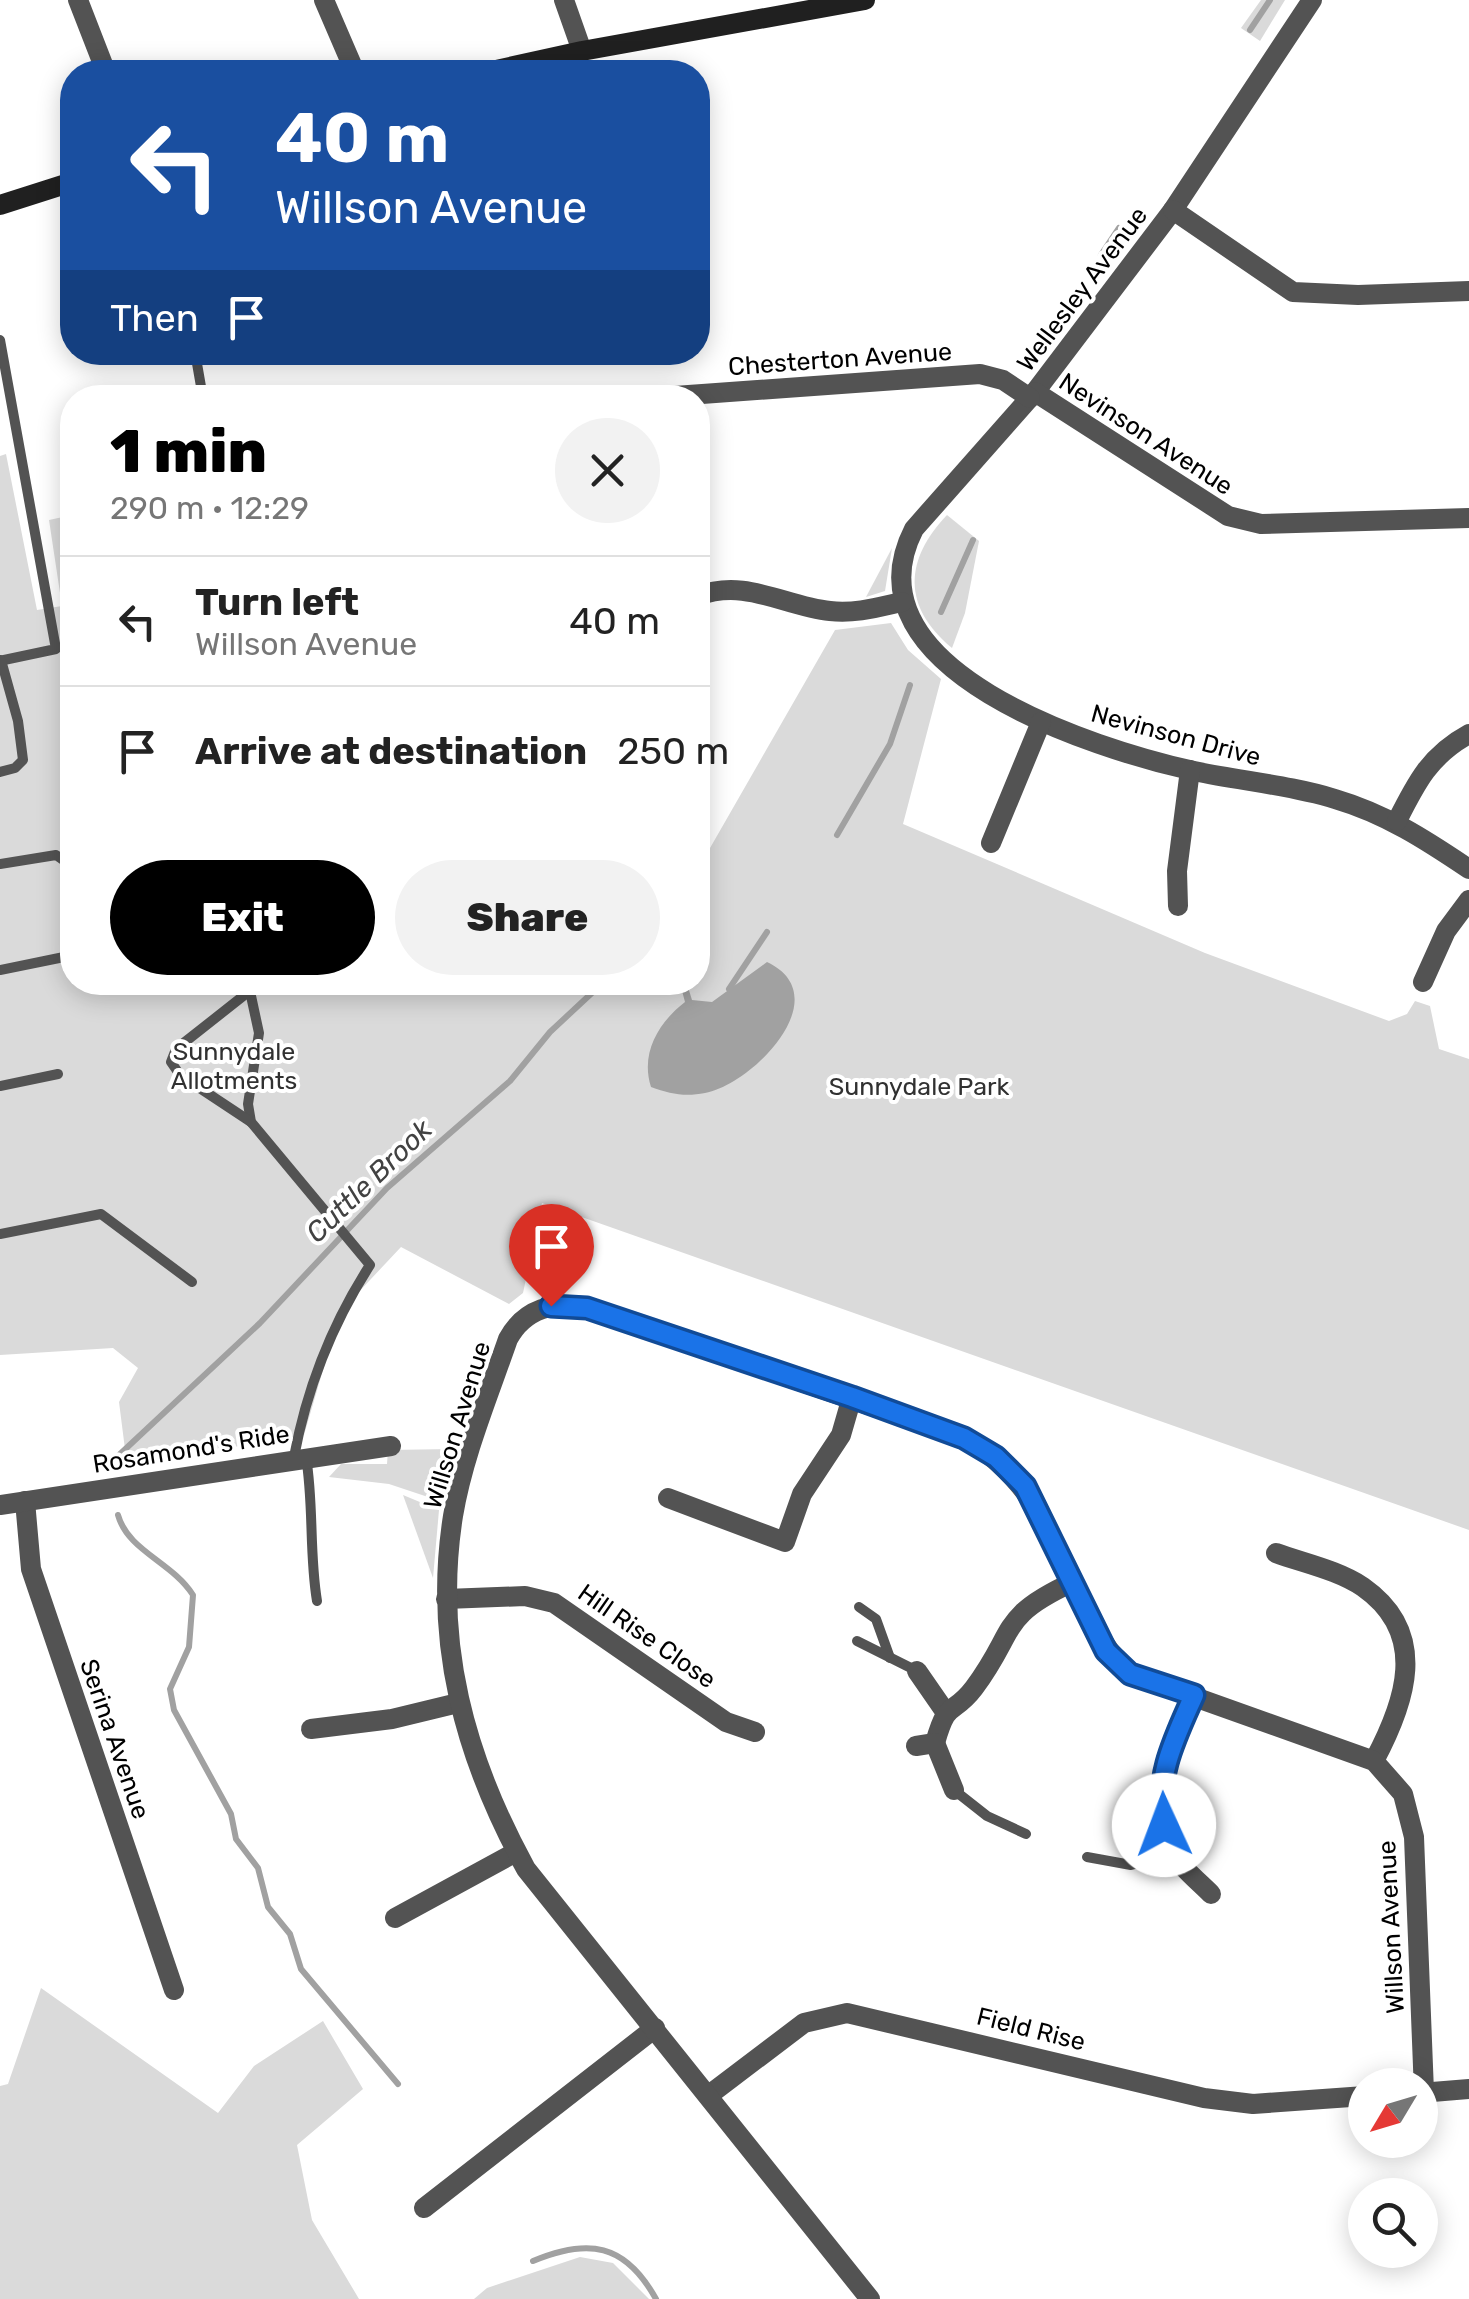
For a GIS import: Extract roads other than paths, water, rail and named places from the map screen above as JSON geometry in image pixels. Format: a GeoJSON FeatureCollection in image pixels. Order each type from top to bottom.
{"type":"FeatureCollection","features":[{"type":"Feature","properties":{"kind":"street"},"geometry":{"type":"LineString","coordinates":[[78,0],[101,60]]}},
{"type":"Feature","properties":{"kind":"street"},"geometry":{"type":"LineString","coordinates":[[324,0],[350,60]]}},
{"type":"Feature","properties":{"kind":"street"},"geometry":{"type":"LineString","coordinates":[[564,0],[582,51]]}},
{"type":"Feature","properties":{"kind":"street"},"geometry":{"type":"LineString","coordinates":[[541,60],[865,0]]}},
{"type":"Feature","properties":{"kind":"street","name":"Wellesley Avenue"},"geometry":{"type":"LineString","coordinates":[[902,602],[902,553],[914,528],[1032,395],[1173,210],[1312,0]]}},
{"type":"Feature","properties":{"kind":"street"},"geometry":{"type":"LineString","coordinates":[[0,205],[60,186]]}},
{"type":"Feature","properties":{"kind":"street"},"geometry":{"type":"LineString","coordinates":[[1173,210],[1293,292],[1358,296],[1469,291]]}},
{"type":"Feature","properties":{"kind":"street","name":"Chesterton Avenue"},"geometry":{"type":"LineString","coordinates":[[710,393],[980,374],[1003,380],[1032,395]]}},
{"type":"Feature","properties":{"kind":"street","name":"Nevinson Avenue"},"geometry":{"type":"LineString","coordinates":[[1032,395],[1228,516],[1261,524],[1469,518]]}},
{"type":"Feature","properties":{"kind":"street"},"geometry":{"type":"LineString","coordinates":[[710,593],[728,588],[752,591],[830,612],[902,602]]}},
{"type":"Feature","properties":{"kind":"street","name":"Nevinson Drive"},"geometry":{"type":"LineString","coordinates":[[902,602],[919,636],[943,662],[1041,722],[1190,770],[1333,798],[1397,821],[1469,869]]}},
{"type":"Feature","properties":{"kind":"street"},"geometry":{"type":"LineString","coordinates":[[990,843],[1041,722]]}},
{"type":"Feature","properties":{"kind":"street"},"geometry":{"type":"LineString","coordinates":[[1397,821],[1423,770],[1442,750],[1469,734]]}},
{"type":"Feature","properties":{"kind":"street"},"geometry":{"type":"LineString","coordinates":[[1178,906],[1177,871],[1190,770]]}},
{"type":"Feature","properties":{"kind":"street"},"geometry":{"type":"LineString","coordinates":[[1423,982],[1446,932],[1469,900]]}},
{"type":"Feature","properties":{"kind":"street","name":"Willson Avenue"},"geometry":{"type":"LineString","coordinates":[[870,2299],[516,1852],[458,1703],[447,1649],[446,1600],[454,1514],[472,1443],[508,1340],[520,1322],[538,1310],[560,1304],[587,1308],[964,1438],[996,1457],[1025,1486],[1106,1651],[1130,1674],[1374,1762],[1403,1794],[1414,1837],[1421,2068]]}},
{"type":"Feature","properties":{"kind":"street"},"geometry":{"type":"LineString","coordinates":[[668,1498],[786,1542],[802,1494],[841,1435],[852,1397]]}},
{"type":"Feature","properties":{"kind":"street","name":"Rosamond's Ride"},"geometry":{"type":"LineString","coordinates":[[0,1505],[300,1456],[391,1446]]}},
{"type":"Feature","properties":{"kind":"street","name":"Serina Avenue"},"geometry":{"type":"LineString","coordinates":[[26,1501],[31,1569],[174,1990]]}},
{"type":"Feature","properties":{"kind":"street"},"geometry":{"type":"LineString","coordinates":[[1276,1553],[1363,1588],[1388,1613],[1403,1640],[1408,1680],[1394,1724],[1374,1762]]}},
{"type":"Feature","properties":{"kind":"street"},"geometry":{"type":"LineString","coordinates":[[954,1790],[926,1744],[944,1710],[973,1690],[1022,1609],[1072,1582]]}},
{"type":"Feature","properties":{"kind":"street","name":"Hill Rise Close"},"geometry":{"type":"LineString","coordinates":[[446,1600],[525,1596],[554,1603],[726,1722],[755,1732]]}},
{"type":"Feature","properties":{"kind":"street"},"geometry":{"type":"LineString","coordinates":[[917,1671],[944,1710]]}},
{"type":"Feature","properties":{"kind":"street"},"geometry":{"type":"LineString","coordinates":[[1194,1695],[1164,1769],[1160,1802],[1162,1853],[1211,1894]]}},
{"type":"Feature","properties":{"kind":"street"},"geometry":{"type":"LineString","coordinates":[[311,1729],[381,1721],[458,1703]]}},
{"type":"Feature","properties":{"kind":"street"},"geometry":{"type":"LineString","coordinates":[[395,1918],[516,1852]]}},
{"type":"Feature","properties":{"kind":"street","name":"Field Rise"},"geometry":{"type":"LineString","coordinates":[[708,2095],[804,2023],[847,2012],[1204,2098],[1253,2104],[1348,2097]]}},
{"type":"Feature","properties":{"kind":"street"},"geometry":{"type":"LineString","coordinates":[[424,2208],[655,2028]]}},
{"type":"Feature","properties":{"kind":"street"},"geometry":{"type":"LineString","coordinates":[[1438,2091],[1469,2089]]}},
{"type":"Feature","properties":{"kind":"lane"},"geometry":{"type":"LineString","coordinates":[[0,340],[56,649],[2,660],[23,760],[0,772]]}},
{"type":"Feature","properties":{"kind":"lane"},"geometry":{"type":"LineString","coordinates":[[0,864],[56,855],[60,858]]}},
{"type":"Feature","properties":{"kind":"lane"},"geometry":{"type":"LineString","coordinates":[[0,970],[60,958]]}},
{"type":"Feature","properties":{"kind":"lane"},"geometry":{"type":"LineString","coordinates":[[241,995],[176,1049],[171,1062],[180,1075],[251,1122],[370,1264],[347,1300],[312,1381],[300,1456],[312,1494],[311,1564],[318,1601]]}},
{"type":"Feature","properties":{"kind":"lane"},"geometry":{"type":"LineString","coordinates":[[251,995],[260,1033],[248,1104],[251,1122]]}},
{"type":"Feature","properties":{"kind":"lane"},"geometry":{"type":"LineString","coordinates":[[0,1086],[58,1074]]}},
{"type":"Feature","properties":{"kind":"lane"},"geometry":{"type":"LineString","coordinates":[[0,1234],[101,1214],[192,1282]]}},
{"type":"Feature","properties":{"kind":"lane"},"geometry":{"type":"LineString","coordinates":[[859,1607],[876,1619],[890,1658]]}},
{"type":"Feature","properties":{"kind":"lane"},"geometry":{"type":"LineString","coordinates":[[857,1641],[917,1671]]}},
{"type":"Feature","properties":{"kind":"lane"},"geometry":{"type":"LineString","coordinates":[[954,1790],[987,1816],[1026,1834]]}},
{"type":"Feature","properties":{"kind":"lane"},"geometry":{"type":"LineString","coordinates":[[1087,1857],[1130,1865],[1162,1853]]}},
{"type":"Feature","properties":{"kind":"waterway","name":"Cuttle Brook"},"geometry":{"type":"LineString","coordinates":[[1250,30],[1270,0]]}},
{"type":"Feature","properties":{"kind":"waterway","name":"Cuttle Brook"},"geometry":{"type":"LineString","coordinates":[[1101,255],[1119,228]]}},
{"type":"Feature","properties":{"kind":"waterway","name":"Cuttle Brook"},"geometry":{"type":"LineString","coordinates":[[941,612],[973,540]]}},
{"type":"Feature","properties":{"kind":"waterway","name":"Cuttle Brook"},"geometry":{"type":"LineString","coordinates":[[837,835],[890,744],[910,685]]}},
{"type":"Feature","properties":{"kind":"waterway","name":"Cuttle Brook"},"geometry":{"type":"LineString","coordinates":[[729,989],[767,932]]}},
{"type":"Feature","properties":{"kind":"waterway","name":"Cuttle Brook"},"geometry":{"type":"LineString","coordinates":[[119,1455],[260,1323],[387,1188],[510,1081],[550,1032],[590,995]]}},
{"type":"Feature","properties":{"kind":"waterway","name":"Cuttle Brook"},"geometry":{"type":"LineString","coordinates":[[118,1515],[131,1538],[193,1595],[189,1647],[170,1689],[174,1710],[231,1814],[236,1839],[258,1868],[268,1907],[290,1934],[301,1969],[398,2084]]}},
{"type":"Feature","properties":{"kind":"waterway","name":"Cuttle Brook"},"geometry":{"type":"LineString","coordinates":[[533,2261],[571,2249],[604,2250],[631,2266],[656,2299]]}},
{"type":"Feature","properties":{"kind":"park label","name":"Sunnydale Allotments"},"geometry":{"type":"Point","coordinates":[234,1066]}},
{"type":"Feature","properties":{"kind":"park label","name":"Sunnydale Park"},"geometry":{"type":"Point","coordinates":[919,1086]}}]}
